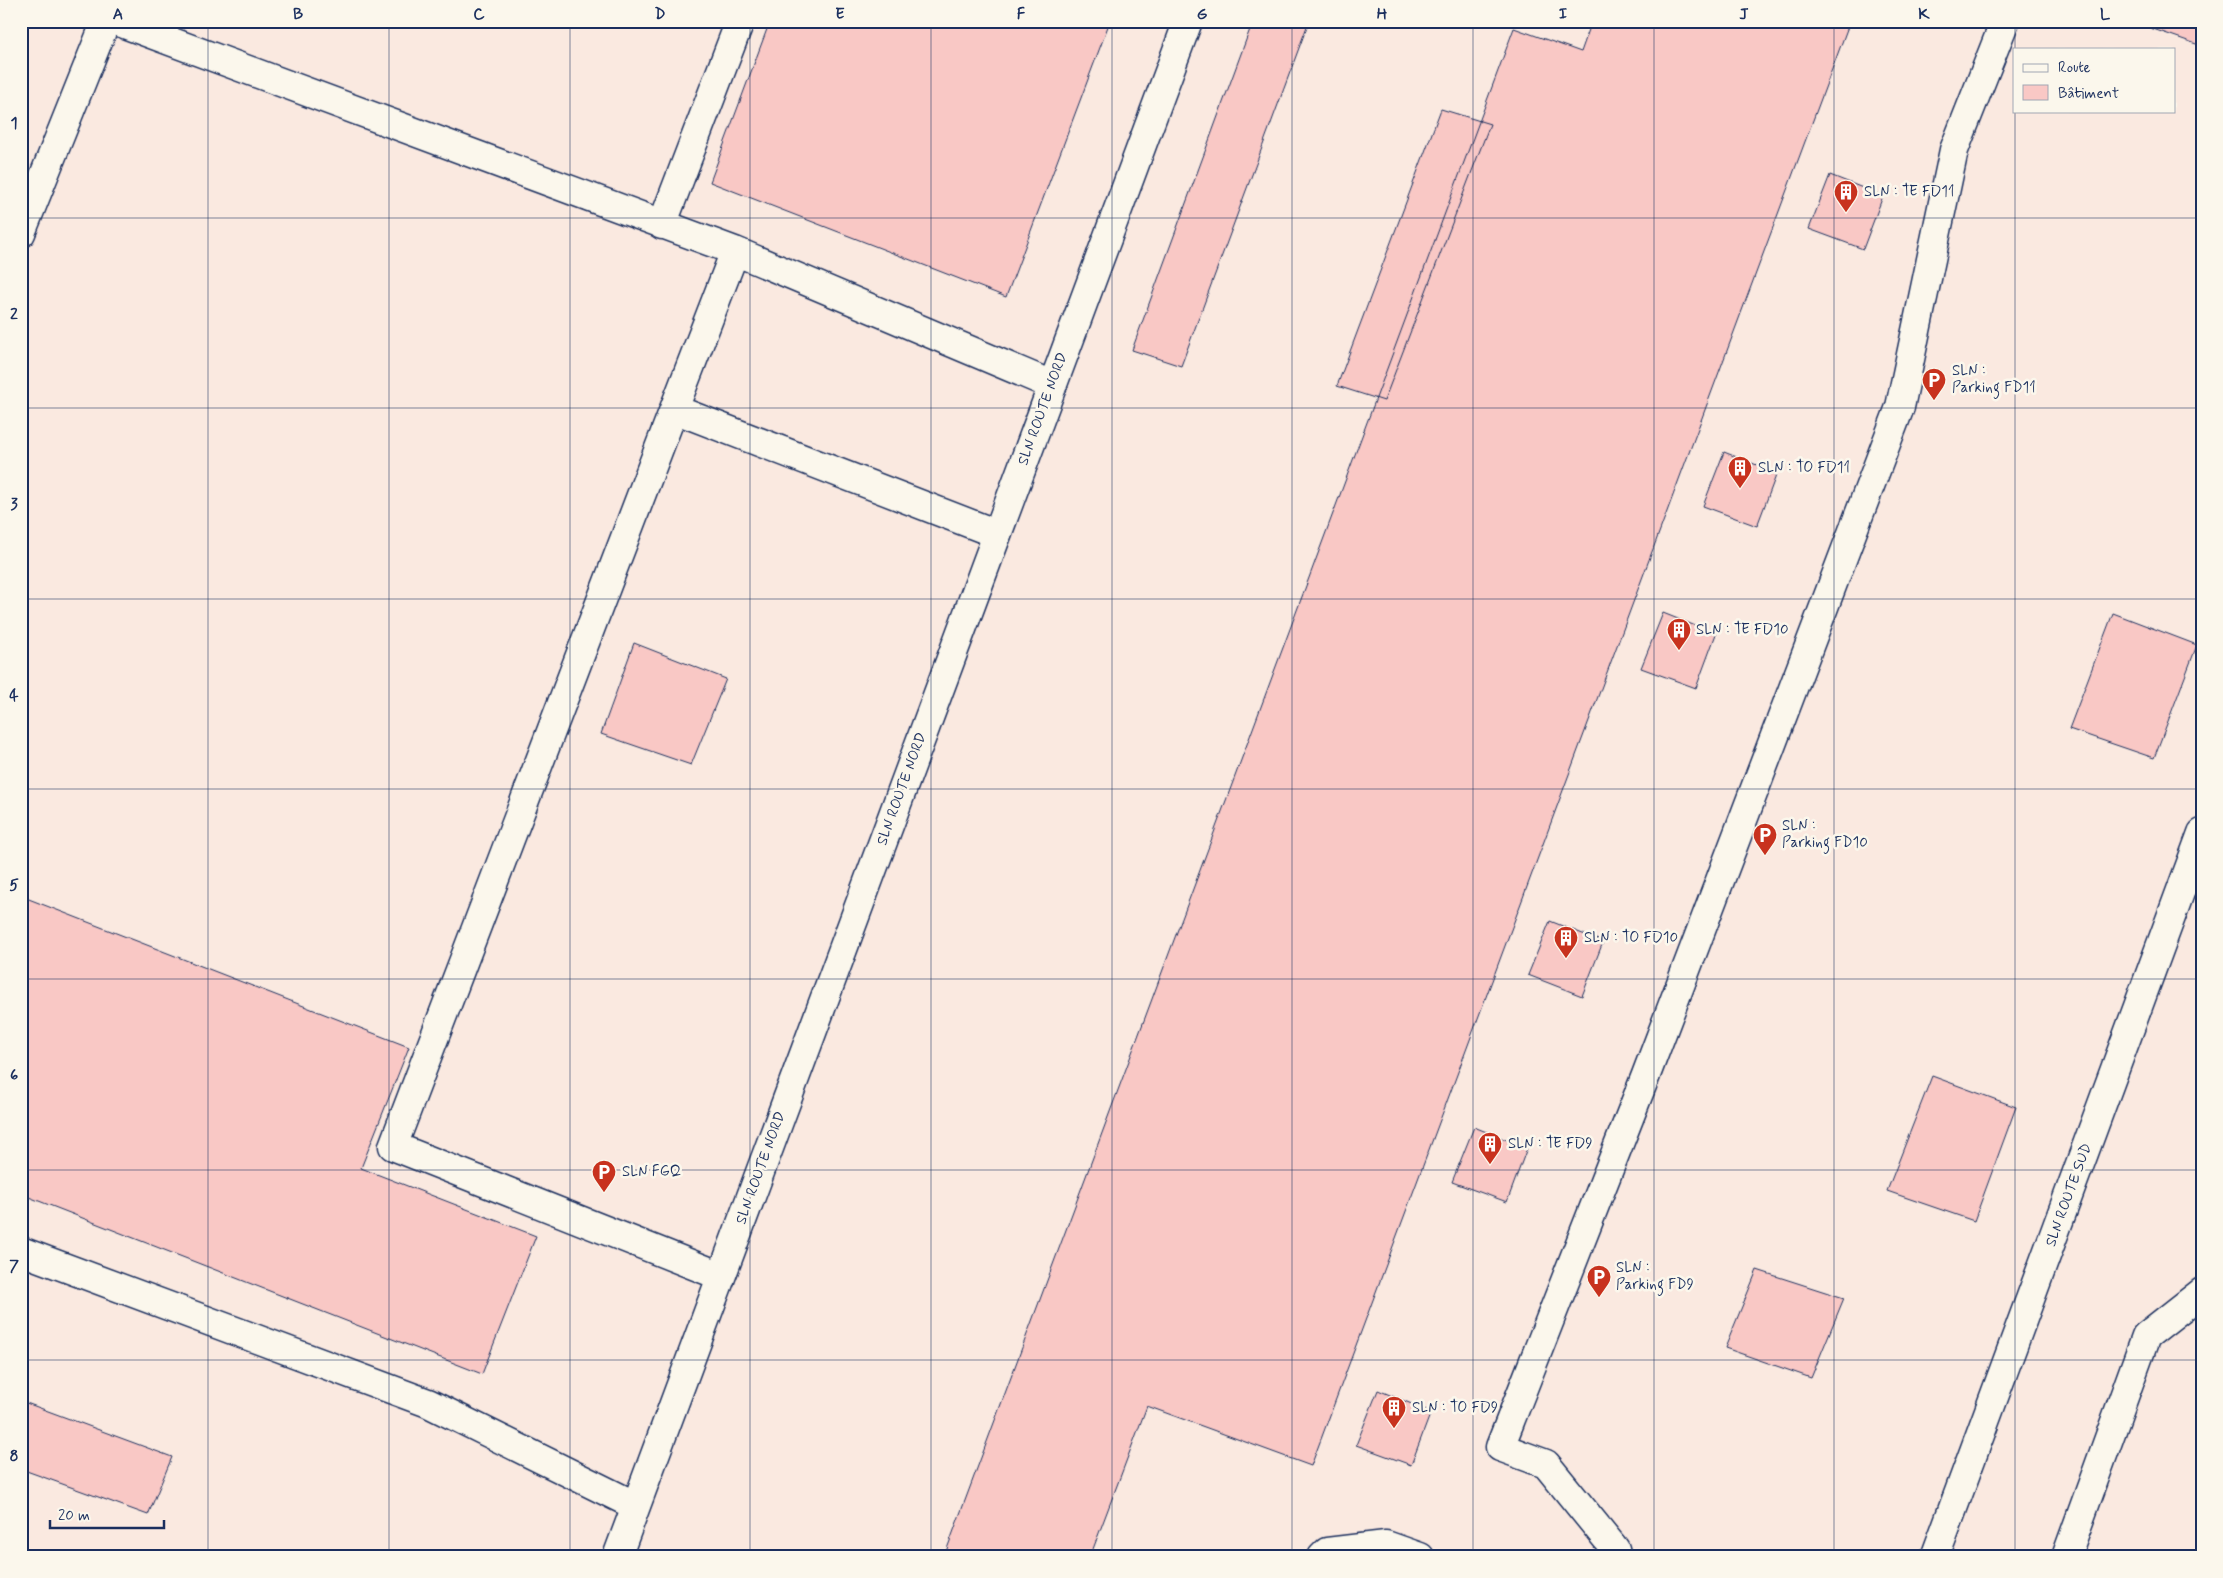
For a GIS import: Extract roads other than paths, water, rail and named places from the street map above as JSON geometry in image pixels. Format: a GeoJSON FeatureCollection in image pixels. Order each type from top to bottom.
{"type":"FeatureCollection","features":[{"type":"Feature","properties":{"kind":"lane"},"geometry":{"type":"LineString","coordinates":[[21,233],[106,21]]}},
{"type":"Feature","properties":{"kind":"lane"},"geometry":{"type":"LineString","coordinates":[[116,21],[734,251],[1052,385]]}},
{"type":"Feature","properties":{"kind":"lane"},"geometry":{"type":"LineString","coordinates":[[662,225],[740,21]]}},
{"type":"Feature","properties":{"kind":"lane","name":"SLN ROUTE NORD"},"geometry":{"type":"LineString","coordinates":[[617,1557],[1188,21]]}},
{"type":"Feature","properties":{"kind":"lane"},"geometry":{"type":"LineString","coordinates":[[1616,1553],[1546,1464],[1500,1447],[1646,1075],[1900,408],[1954,150],[2005,21]]}},
{"type":"Feature","properties":{"kind":"lane"},"geometry":{"type":"LineString","coordinates":[[721,1276],[393,1146],[734,251]]}},
{"type":"Feature","properties":{"kind":"lane"},"geometry":{"type":"LineString","coordinates":[[674,409],[997,534]]}},
{"type":"Feature","properties":{"kind":"lane","name":"SLN ROUTE SUD"},"geometry":{"type":"LineString","coordinates":[[1936,1557],[2202,833]]}},
{"type":"Feature","properties":{"kind":"lane"},"geometry":{"type":"LineString","coordinates":[[21,1251],[428,1403],[636,1506]]}},
{"type":"Feature","properties":{"kind":"lane"},"geometry":{"type":"LineString","coordinates":[[2066,1557],[2146,1336],[2196,1304]]}},
{"type":"Feature","properties":{"kind":"lane"},"geometry":{"type":"LineString","coordinates":[[1322,1557],[1327,1552],[1386,1545],[1420,1557]]}},
{"type":"Feature","properties":{"kind":"place","name":"SLN : TE FD11"},"geometry":{"type":"Point","coordinates":[1846,213]}},
{"type":"Feature","properties":{"kind":"place","name":"SLN : Parking FD11"},"geometry":{"type":"Point","coordinates":[1934,401]}},
{"type":"Feature","properties":{"kind":"place","name":"SLN : TO FD11"},"geometry":{"type":"Point","coordinates":[1740,489]}},
{"type":"Feature","properties":{"kind":"place","name":"SLN : TE FD10"},"geometry":{"type":"Point","coordinates":[1679,651]}},
{"type":"Feature","properties":{"kind":"place","name":"SLN : Parking FD10"},"geometry":{"type":"Point","coordinates":[1765,856]}},
{"type":"Feature","properties":{"kind":"place","name":"SLN : TO FD10"},"geometry":{"type":"Point","coordinates":[1566,959]}},
{"type":"Feature","properties":{"kind":"place","name":"SLN : TE FD9"},"geometry":{"type":"Point","coordinates":[1490,1165]}},
{"type":"Feature","properties":{"kind":"place","name":"SLN FGQ"},"geometry":{"type":"Point","coordinates":[604,1193]}},
{"type":"Feature","properties":{"kind":"place","name":"SLN : Parking FD9"},"geometry":{"type":"Point","coordinates":[1599,1298]}},
{"type":"Feature","properties":{"kind":"place","name":"SLN : TO FD9"},"geometry":{"type":"Point","coordinates":[1394,1429]}}]}
